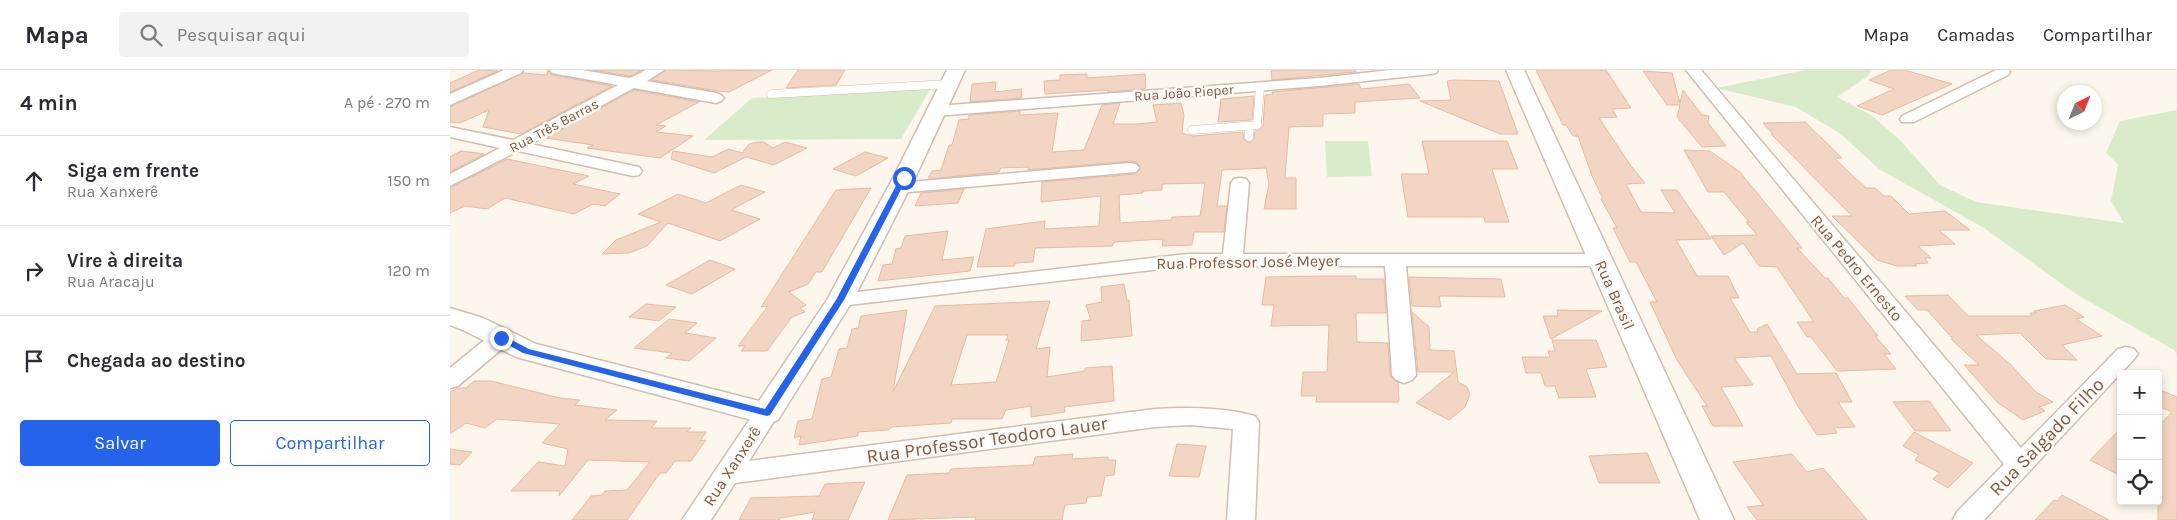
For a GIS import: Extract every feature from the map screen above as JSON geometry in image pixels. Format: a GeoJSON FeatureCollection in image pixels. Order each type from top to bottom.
{"type":"FeatureCollection","features":[{"type":"Feature","properties":{"kind":"street"},"geometry":{"type":"LineString","coordinates":[[450,100],[516,70]]}},
{"type":"Feature","properties":{"kind":"street"},"geometry":{"type":"LineString","coordinates":[[557,70],[716,98]]}},
{"type":"Feature","properties":{"kind":"street","name":"Rua Três Barras"},"geometry":{"type":"LineString","coordinates":[[450,181],[657,70]]}},
{"type":"Feature","properties":{"kind":"street","name":"Rua João Pieper"},"geometry":{"type":"LineString","coordinates":[[936,111],[1260,87],[1431,70]]}},
{"type":"Feature","properties":{"kind":"street","name":"Rua Brasil"},"geometry":{"type":"LineString","coordinates":[[1515,70],[1717,520]]}},
{"type":"Feature","properties":{"kind":"street","name":"Rua Pedro Ernesto"},"geometry":{"type":"LineString","coordinates":[[1693,70],[2020,465]]}},
{"type":"Feature","properties":{"kind":"street"},"geometry":{"type":"LineString","coordinates":[[1908,119],[2000,71]]}},
{"type":"Feature","properties":{"kind":"street","name":"Rua Xanxerê"},"geometry":{"type":"LineString","coordinates":[[696,520],[840,300],[898,188],[952,77]]}},
{"type":"Feature","properties":{"kind":"street"},"geometry":{"type":"LineString","coordinates":[[450,132],[634,171]]}},
{"type":"Feature","properties":{"kind":"street"},"geometry":{"type":"LineString","coordinates":[[898,188],[1130,168]]}},
{"type":"Feature","properties":{"kind":"street"},"geometry":{"type":"LineString","coordinates":[[1232,260],[1240,183]]}},
{"type":"Feature","properties":{"kind":"street","name":"Rua Professor José Meyer"},"geometry":{"type":"LineString","coordinates":[[840,300],[1158,262],[1232,260],[1599,260]]}},
{"type":"Feature","properties":{"kind":"street"},"geometry":{"type":"LineString","coordinates":[[1395,260],[1404,375]]}},
{"type":"Feature","properties":{"kind":"street"},"geometry":{"type":"LineString","coordinates":[[450,316],[526,351],[767,412]]}},
{"type":"Feature","properties":{"kind":"street"},"geometry":{"type":"LineString","coordinates":[[450,380],[501,338]]}},
{"type":"Feature","properties":{"kind":"street","name":"Rua Salgado Filho"},"geometry":{"type":"LineString","coordinates":[[1967,520],[2126,354]]}},
{"type":"Feature","properties":{"kind":"street","name":"Rua Professor Teodoro Lauer"},"geometry":{"type":"LineString","coordinates":[[727,474],[1184,415],[1246,422],[1241,520]]}},
{"type":"Feature","properties":{"kind":"lane"},"geometry":{"type":"LineString","coordinates":[[771,94],[952,77]]}},
{"type":"Feature","properties":{"kind":"lane"},"geometry":{"type":"LineString","coordinates":[[1192,130],[1257,125],[1260,87]]}},
{"type":"Feature","properties":{"kind":"lane"},"geometry":{"type":"LineString","coordinates":[[1249,126],[1249,137]]}},
{"type":"Feature","properties":{"kind":"green space"},"geometry":{"type":"Polygon","coordinates":[[[1806,70],[1872,70],[1868,76],[1837,97],[1871,115],[1899,139],[1940,185],[1976,202],[2124,223],[2111,201],[2118,164],[2106,153],[2120,121],[2177,110],[2177,355],[2174,350],[2076,294],[1984,228],[1879,169],[1841,134],[1796,107],[1716,88],[1806,70]]]}},
{"type":"Feature","properties":{"kind":"green space"},"geometry":{"type":"Polygon","coordinates":[[[931,88],[901,139],[704,140],[752,98],[931,88]]]}},
{"type":"Feature","properties":{"kind":"green space"},"geometry":{"type":"Polygon","coordinates":[[[1325,141],[1368,141],[1372,176],[1327,177],[1325,141]]]}},
{"type":"Feature","properties":{"kind":"building"},"geometry":{"type":"Polygon","coordinates":[[[479,70],[498,71],[450,92],[450,83],[479,70]]]}},
{"type":"Feature","properties":{"kind":"building"},"geometry":{"type":"Polygon","coordinates":[[[548,70],[552,75],[612,86],[521,134],[483,127],[489,110],[460,123],[450,122],[450,107],[523,73],[547,75],[548,70]]]}},
{"type":"Feature","properties":{"kind":"building"},"geometry":{"type":"Polygon","coordinates":[[[593,70],[642,70],[630,76],[593,70]]]}},
{"type":"Feature","properties":{"kind":"building"},"geometry":{"type":"Polygon","coordinates":[[[666,70],[772,70],[729,92],[652,80],[666,70]]]}},
{"type":"Feature","properties":{"kind":"building"},"geometry":{"type":"Polygon","coordinates":[[[798,70],[845,70],[836,85],[786,88],[798,70]]]}},
{"type":"Feature","properties":{"kind":"building"},"geometry":{"type":"Polygon","coordinates":[[[1271,70],[1355,70],[1356,72],[1272,80],[1271,70]]]}},
{"type":"Feature","properties":{"kind":"building"},"geometry":{"type":"Polygon","coordinates":[[[1536,70],[1606,70],[1631,108],[1612,109],[1617,117],[1599,118],[1631,166],[1645,183],[1626,184],[1641,212],[1675,213],[1661,190],[1677,190],[1711,239],[1676,240],[1697,276],[1728,276],[1739,298],[1730,298],[1750,332],[1758,332],[1757,329],[1767,324],[1797,374],[1836,373],[1852,402],[1838,402],[1855,427],[1834,428],[1837,433],[1817,435],[1796,403],[1771,356],[1734,358],[1753,385],[1721,387],[1743,426],[1713,426],[1702,406],[1707,406],[1677,360],[1650,302],[1657,302],[1636,262],[1630,262],[1613,228],[1617,228],[1601,199],[1603,199],[1592,176],[1578,136],[1573,136],[1566,125],[1563,125],[1536,70]]]}},
{"type":"Feature","properties":{"kind":"building"},"geometry":{"type":"Polygon","coordinates":[[[1891,70],[1905,70],[1952,84],[1882,115],[1857,106],[1894,89],[1869,80],[1891,70]]]}},
{"type":"Feature","properties":{"kind":"building"},"geometry":{"type":"Polygon","coordinates":[[[1643,71],[1672,73],[1680,103],[1683,90],[1702,115],[1709,116],[1708,123],[1726,146],[1702,147],[1677,117],[1680,105],[1667,105],[1643,71]]]}},
{"type":"Feature","properties":{"kind":"building"},"geometry":{"type":"Polygon","coordinates":[[[1087,74],[1087,78],[1145,74],[1146,87],[1144,89],[1108,92],[1108,90],[1045,94],[1044,81],[1060,80],[1060,75],[1087,74]]]}},
{"type":"Feature","properties":{"kind":"building"},"geometry":{"type":"Polygon","coordinates":[[[1447,81],[1499,81],[1518,134],[1500,134],[1420,101],[1451,100],[1447,81]]]}},
{"type":"Feature","properties":{"kind":"building"},"geometry":{"type":"Polygon","coordinates":[[[996,82],[995,92],[1022,89],[1021,98],[970,102],[972,84],[996,82]]]}},
{"type":"Feature","properties":{"kind":"building"},"geometry":{"type":"Polygon","coordinates":[[[1359,84],[1361,89],[1409,84],[1420,98],[1355,102],[1355,113],[1323,114],[1323,126],[1289,127],[1285,178],[1296,178],[1296,209],[1264,209],[1269,184],[1266,168],[1222,170],[1217,206],[1227,206],[1224,232],[1194,232],[1192,245],[1162,246],[1163,239],[1114,242],[1112,246],[1035,248],[1033,262],[1015,263],[1015,266],[977,267],[986,229],[1045,221],[1044,229],[1099,226],[1101,196],[1041,202],[1042,182],[1136,174],[1140,167],[1136,162],[1130,161],[1028,170],[1029,167],[1001,168],[999,172],[928,179],[932,171],[941,170],[949,145],[952,145],[959,120],[969,119],[969,115],[1020,111],[1020,115],[1058,113],[1052,152],[1084,150],[1102,105],[1120,103],[1113,124],[1137,124],[1157,122],[1153,105],[1181,103],[1184,115],[1182,133],[1192,136],[1243,132],[1244,139],[1249,143],[1254,139],[1255,131],[1260,130],[1263,126],[1265,95],[1273,94],[1272,92],[1359,84]],[[1205,183],[1162,184],[1162,190],[1119,195],[1120,223],[1200,216],[1205,183]]]}},
{"type":"Feature","properties":{"kind":"building"},"geometry":{"type":"Polygon","coordinates":[[[634,90],[699,102],[656,125],[666,126],[656,132],[693,136],[660,158],[587,148],[593,145],[546,138],[634,90]]]}},
{"type":"Feature","properties":{"kind":"building"},"geometry":{"type":"Polygon","coordinates":[[[1254,96],[1252,120],[1218,122],[1221,99],[1254,96]]]}},
{"type":"Feature","properties":{"kind":"building"},"geometry":{"type":"Polygon","coordinates":[[[1805,122],[1842,158],[1834,158],[1866,188],[1875,188],[1884,196],[1891,196],[1909,214],[1945,211],[1970,230],[1939,230],[1955,244],[1918,246],[1931,258],[1925,258],[1928,263],[1914,264],[1917,266],[1897,266],[1877,260],[1832,216],[1852,216],[1771,134],[1773,134],[1763,123],[1805,122]]]}},
{"type":"Feature","properties":{"kind":"building"},"geometry":{"type":"Polygon","coordinates":[[[1422,141],[1507,141],[1518,169],[1492,169],[1509,222],[1485,222],[1484,217],[1408,217],[1401,174],[1429,174],[1422,141]]]}},
{"type":"Feature","properties":{"kind":"building"},"geometry":{"type":"Polygon","coordinates":[[[764,142],[773,148],[785,142],[807,148],[774,165],[746,157],[714,173],[671,159],[673,151],[712,157],[728,149],[742,153],[749,144],[764,142]]]}},
{"type":"Feature","properties":{"kind":"building"},"geometry":{"type":"Polygon","coordinates":[[[1684,150],[1710,151],[1740,172],[1802,248],[1797,248],[1825,278],[1828,278],[1844,298],[1848,298],[1878,336],[1875,336],[1891,354],[1884,354],[1896,369],[1837,371],[1811,337],[1807,337],[1797,322],[1814,322],[1777,267],[1759,266],[1743,243],[1724,255],[1711,236],[1757,235],[1746,222],[1749,222],[1724,192],[1708,192],[1684,150]]]}},
{"type":"Feature","properties":{"kind":"building"},"geometry":{"type":"Polygon","coordinates":[[[461,151],[484,154],[450,172],[450,157],[461,151]]]}},
{"type":"Feature","properties":{"kind":"building"},"geometry":{"type":"Polygon","coordinates":[[[865,152],[888,158],[856,176],[833,169],[865,152]]]}},
{"type":"Feature","properties":{"kind":"building"},"geometry":{"type":"Polygon","coordinates":[[[507,159],[589,176],[573,184],[620,194],[605,206],[593,204],[574,214],[505,198],[487,209],[465,206],[450,213],[450,188],[507,159]]]}},
{"type":"Feature","properties":{"kind":"building"},"geometry":{"type":"Polygon","coordinates":[[[741,185],[765,192],[731,210],[760,219],[720,241],[668,223],[647,246],[629,253],[602,254],[616,240],[661,222],[638,214],[678,194],[706,203],[741,185]]]}},
{"type":"Feature","properties":{"kind":"building"},"geometry":{"type":"Polygon","coordinates":[[[871,188],[822,272],[816,272],[808,284],[789,292],[806,305],[800,308],[805,312],[792,317],[767,351],[741,351],[745,346],[738,346],[768,306],[761,307],[836,190],[871,188]]]}},
{"type":"Feature","properties":{"kind":"building"},"geometry":{"type":"Polygon","coordinates":[[[964,189],[958,203],[915,206],[921,193],[964,189]]]}},
{"type":"Feature","properties":{"kind":"building"},"geometry":{"type":"Polygon","coordinates":[[[948,231],[942,260],[974,257],[970,271],[878,281],[883,265],[892,264],[896,249],[901,248],[905,236],[948,231]]]}},
{"type":"Feature","properties":{"kind":"building"},"geometry":{"type":"Polygon","coordinates":[[[710,260],[735,269],[692,294],[666,285],[710,260]]]}},
{"type":"Feature","properties":{"kind":"building"},"geometry":{"type":"Polygon","coordinates":[[[1356,276],[1356,279],[1384,279],[1386,313],[1356,313],[1357,342],[1388,343],[1390,375],[1398,383],[1399,402],[1316,402],[1317,396],[1301,396],[1303,372],[1327,372],[1329,325],[1271,326],[1274,305],[1262,305],[1266,277],[1356,276]]]}},
{"type":"Feature","properties":{"kind":"building"},"geometry":{"type":"Polygon","coordinates":[[[1409,277],[1501,279],[1505,297],[1439,296],[1441,307],[1412,306],[1409,277]]]}},
{"type":"Feature","properties":{"kind":"building"},"geometry":{"type":"Polygon","coordinates":[[[1124,284],[1127,301],[1129,300],[1132,336],[1081,341],[1082,321],[1091,320],[1086,305],[1102,302],[1101,287],[1124,284]]]}},
{"type":"Feature","properties":{"kind":"building"},"geometry":{"type":"Polygon","coordinates":[[[1948,295],[1968,316],[2032,316],[2030,313],[2036,313],[2034,311],[2065,305],[2084,317],[2076,319],[2102,336],[2062,345],[2077,360],[2046,359],[2020,333],[1976,335],[2010,364],[2036,392],[2053,402],[2039,407],[2045,411],[2023,420],[1997,402],[1964,365],[1979,365],[1951,339],[1953,339],[1927,310],[1918,310],[1905,296],[1948,295]]]}},
{"type":"Feature","properties":{"kind":"building"},"geometry":{"type":"Polygon","coordinates":[[[1050,301],[1036,349],[1050,347],[1047,377],[1085,371],[1085,368],[1112,366],[1114,401],[1064,407],[1065,412],[1031,417],[1031,406],[1006,410],[1002,419],[952,419],[951,423],[892,427],[888,430],[858,432],[858,436],[799,445],[801,436],[794,438],[798,421],[812,419],[822,379],[831,377],[839,349],[847,348],[852,329],[858,328],[861,316],[907,310],[893,392],[935,306],[1050,301]],[[967,335],[951,385],[996,382],[1009,340],[1006,340],[1008,335],[967,335]]]}},
{"type":"Feature","properties":{"kind":"building"},"geometry":{"type":"Polygon","coordinates":[[[646,304],[676,307],[659,321],[629,317],[646,304]]]}},
{"type":"Feature","properties":{"kind":"building"},"geometry":{"type":"Polygon","coordinates":[[[1557,310],[1602,311],[1551,339],[1543,316],[1558,316],[1557,310]]]}},
{"type":"Feature","properties":{"kind":"building"},"geometry":{"type":"Polygon","coordinates":[[[1412,312],[1429,327],[1430,350],[1454,351],[1458,382],[1467,387],[1470,394],[1465,407],[1449,420],[1416,403],[1454,372],[1418,372],[1412,312]]]}},
{"type":"Feature","properties":{"kind":"building"},"geometry":{"type":"Polygon","coordinates":[[[669,319],[697,323],[685,333],[716,338],[689,361],[666,358],[672,353],[634,348],[669,319]]]}},
{"type":"Feature","properties":{"kind":"building"},"geometry":{"type":"Polygon","coordinates":[[[1552,340],[1596,340],[1607,367],[1586,369],[1596,397],[1559,398],[1555,386],[1545,386],[1541,373],[1526,373],[1522,357],[1550,357],[1548,351],[1555,351],[1552,340]]]}},
{"type":"Feature","properties":{"kind":"building"},"geometry":{"type":"Polygon","coordinates":[[[474,381],[491,381],[560,398],[580,400],[575,405],[617,410],[605,420],[657,421],[651,428],[691,428],[687,432],[706,432],[700,441],[706,440],[691,461],[675,461],[666,473],[660,473],[627,520],[572,520],[591,496],[602,495],[605,491],[627,490],[650,462],[588,460],[559,496],[560,491],[511,491],[538,462],[565,466],[568,449],[542,443],[560,424],[497,419],[485,428],[466,423],[450,434],[450,392],[458,388],[466,388],[474,381]]]}},
{"type":"Feature","properties":{"kind":"building"},"geometry":{"type":"Polygon","coordinates":[[[2162,391],[2177,397],[2177,520],[2158,520],[2158,505],[2162,505],[2162,423],[2172,412],[2162,408],[2162,391]]]}},
{"type":"Feature","properties":{"kind":"building"},"geometry":{"type":"Polygon","coordinates":[[[1929,401],[1951,431],[1915,431],[1893,402],[1929,401]]]}},
{"type":"Feature","properties":{"kind":"building"},"geometry":{"type":"Polygon","coordinates":[[[1914,432],[1973,463],[1948,488],[1933,479],[1940,473],[1915,460],[1919,455],[1903,446],[1914,432]]]}},
{"type":"Feature","properties":{"kind":"building"},"geometry":{"type":"Polygon","coordinates":[[[2117,432],[2117,474],[2090,460],[2117,432]]]}},
{"type":"Feature","properties":{"kind":"building"},"geometry":{"type":"Polygon","coordinates":[[[1177,444],[1206,446],[1199,477],[1169,476],[1177,444]]]}},
{"type":"Feature","properties":{"kind":"building"},"geometry":{"type":"Polygon","coordinates":[[[450,449],[472,452],[460,465],[450,464],[450,449]]]}},
{"type":"Feature","properties":{"kind":"building"},"geometry":{"type":"Polygon","coordinates":[[[1647,453],[1660,483],[1599,483],[1589,456],[1647,453]]]}},
{"type":"Feature","properties":{"kind":"building"},"geometry":{"type":"Polygon","coordinates":[[[1073,454],[1072,459],[1108,457],[1108,460],[1116,460],[1114,475],[1105,476],[1101,496],[1087,497],[1086,503],[1065,505],[1062,520],[975,520],[976,517],[888,520],[907,475],[949,473],[951,469],[1033,465],[1035,457],[1073,454]]]}},
{"type":"Feature","properties":{"kind":"building"},"geometry":{"type":"Polygon","coordinates":[[[1792,454],[1807,472],[1823,468],[1867,520],[1757,520],[1747,507],[1763,505],[1733,462],[1792,454]]]}},
{"type":"Feature","properties":{"kind":"building"},"geometry":{"type":"Polygon","coordinates":[[[865,482],[848,520],[812,520],[815,512],[780,518],[779,520],[739,520],[751,498],[819,496],[825,484],[865,482]]]}},
{"type":"Feature","properties":{"kind":"building"},"geometry":{"type":"Polygon","coordinates":[[[2062,495],[2109,520],[2035,520],[2054,500],[2057,501],[2062,495]]]}},
{"type":"Feature","properties":{"kind":"route"},"geometry":{"type":"LineString","coordinates":[[501,338],[526,351],[767,412],[840,300],[904,178]]}}]}
